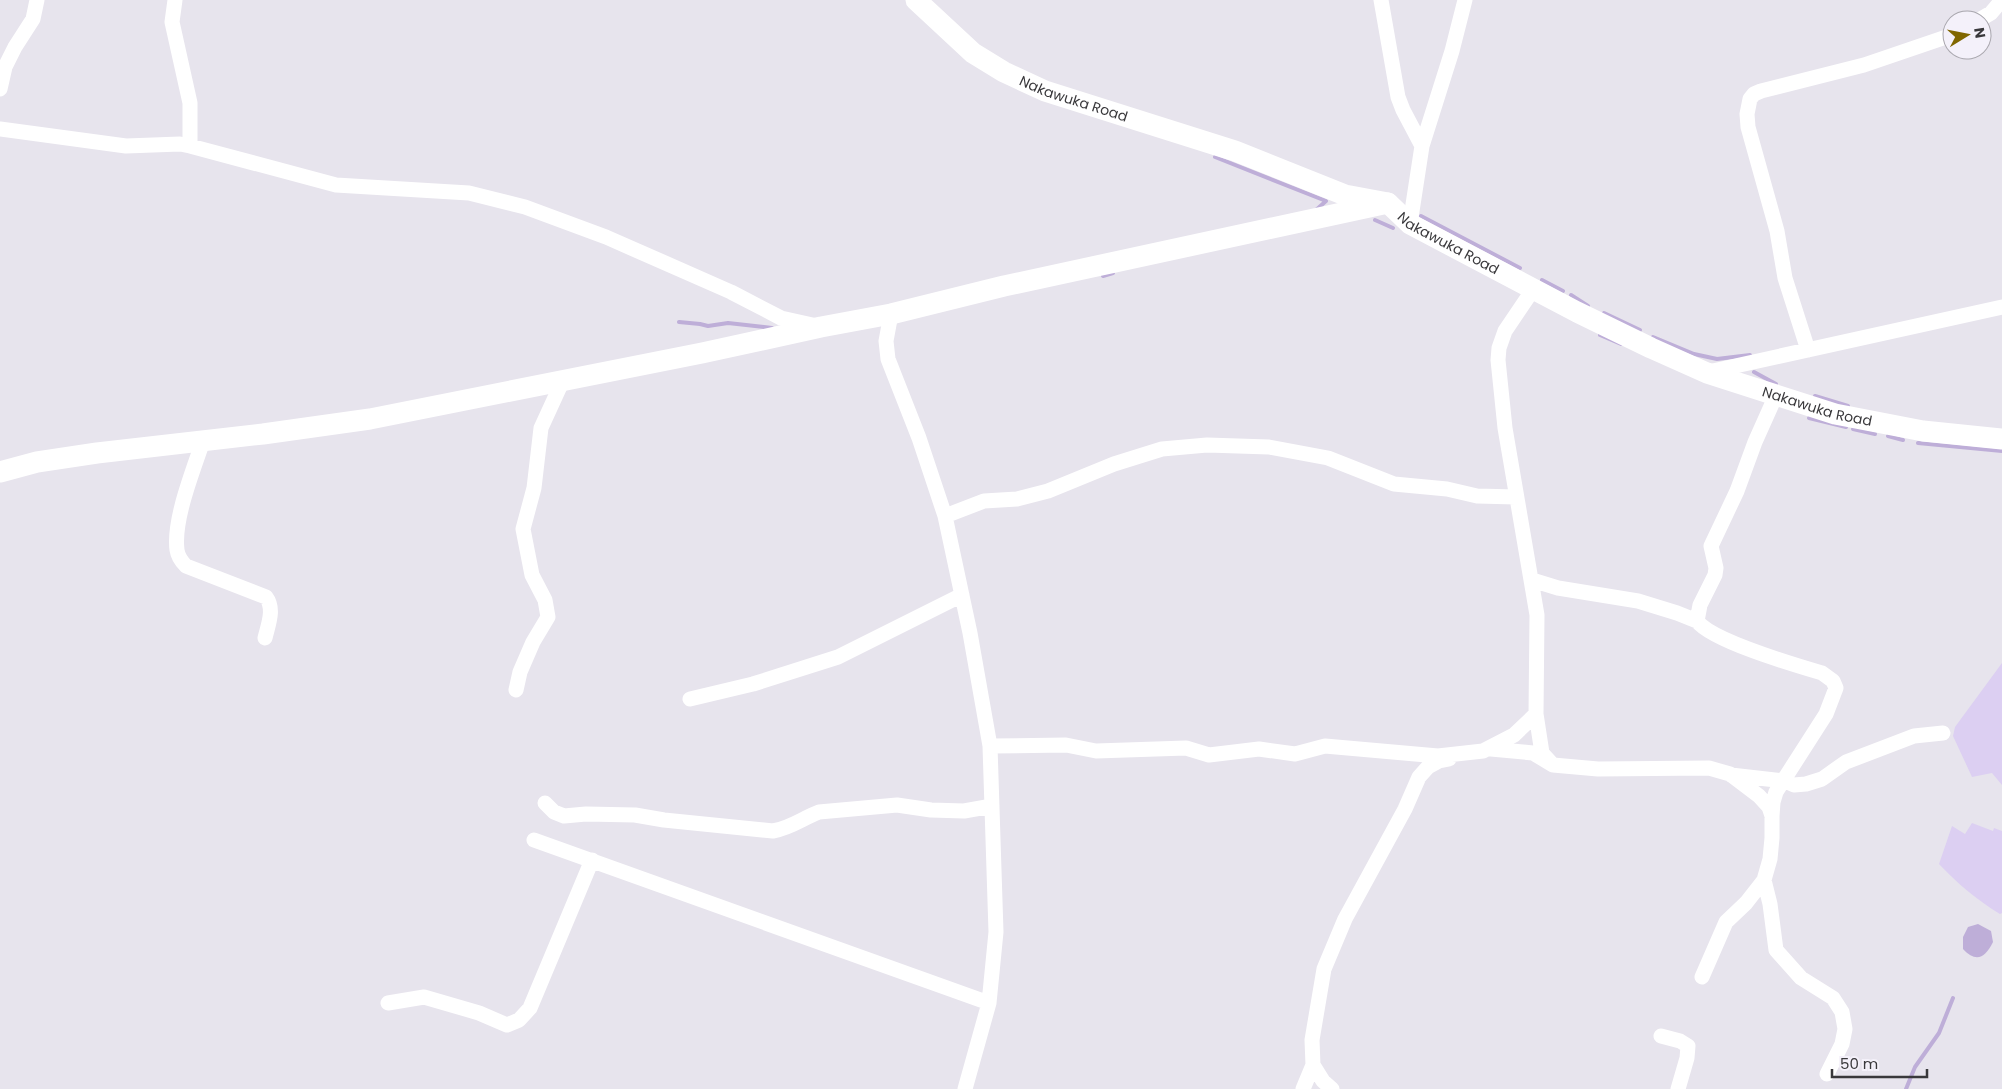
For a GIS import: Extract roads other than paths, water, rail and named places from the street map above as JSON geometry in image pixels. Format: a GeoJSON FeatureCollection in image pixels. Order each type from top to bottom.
{"type":"FeatureCollection","features":[{"type":"Feature","properties":{"kind":"street"},"geometry":{"type":"LineString","coordinates":[[0,89],[5,67],[15,46],[33,20],[37,0]]}},
{"type":"Feature","properties":{"kind":"street"},"geometry":{"type":"LineString","coordinates":[[176,0],[172,22],[190,103],[190,146]]}},
{"type":"Feature","properties":{"kind":"street","name":"Nakawuka Road"},"geometry":{"type":"LineString","coordinates":[[916,0],[973,52],[1004,72],[1045,91],[1235,152],[1345,195],[1388,203],[1410,224],[1577,312],[1707,373],[1835,414],[1886,425],[2002,439]]}},
{"type":"Feature","properties":{"kind":"street"},"geometry":{"type":"LineString","coordinates":[[1381,0],[1398,97],[1422,146]]}},
{"type":"Feature","properties":{"kind":"street"},"geometry":{"type":"LineString","coordinates":[[1410,224],[1422,146],[1452,51],[1465,0]]}},
{"type":"Feature","properties":{"kind":"street"},"geometry":{"type":"LineString","coordinates":[[1992,12],[2002,0]]}},
{"type":"Feature","properties":{"kind":"street"},"geometry":{"type":"LineString","coordinates":[[1808,350],[1785,278],[1777,231],[1753,150],[1747,114],[1750,99],[1761,90],[1864,65],[1942,39]]}},
{"type":"Feature","properties":{"kind":"street"},"geometry":{"type":"LineString","coordinates":[[0,129],[126,146],[180,144],[336,185],[469,193],[525,207],[606,237],[731,292],[781,318],[821,327]]}},
{"type":"Feature","properties":{"kind":"street"},"geometry":{"type":"LineString","coordinates":[[0,472],[37,462],[97,453],[370,419],[890,314],[1004,286],[1388,203]]}},
{"type":"Feature","properties":{"kind":"street"},"geometry":{"type":"LineString","coordinates":[[1534,288],[1505,331],[1499,348],[1498,360],[1505,428],[1516,497],[1522,518],[1537,615],[1536,714],[1542,753],[1554,765]]}},
{"type":"Feature","properties":{"kind":"street"},"geometry":{"type":"LineString","coordinates":[[886,341],[897,321],[925,306]]}},
{"type":"Feature","properties":{"kind":"street"},"geometry":{"type":"LineString","coordinates":[[1707,373],[2002,307]]}},
{"type":"Feature","properties":{"kind":"street"},"geometry":{"type":"LineString","coordinates":[[890,314],[886,341],[888,358],[919,438],[945,516],[962,595],[990,746],[996,932],[989,1003],[965,1089]]}},
{"type":"Feature","properties":{"kind":"street"},"geometry":{"type":"LineString","coordinates":[[516,690],[520,672],[548,617],[545,600],[532,575],[523,529],[534,488],[542,428],[563,380]]}},
{"type":"Feature","properties":{"kind":"street"},"geometry":{"type":"LineString","coordinates":[[1697,622],[1700,604],[1715,575],[1716,568],[1711,546],[1737,491],[1755,442],[1776,395]]}},
{"type":"Feature","properties":{"kind":"street"},"geometry":{"type":"LineString","coordinates":[[202,441],[181,512],[176,540],[177,552],[180,560],[186,566],[266,597],[270,602],[271,609],[265,638]]}},
{"type":"Feature","properties":{"kind":"street"},"geometry":{"type":"LineString","coordinates":[[945,516],[984,501],[1017,499],[1048,490],[1114,464],[1162,449],[1207,445],[1269,447],[1328,458],[1394,484],[1447,488],[1477,496],[1516,497]]}},
{"type":"Feature","properties":{"kind":"street"},"geometry":{"type":"LineString","coordinates":[[1532,580],[1558,588],[1638,601],[1677,613],[1728,640],[1822,673],[1833,681],[1836,688],[1826,714],[1776,792],[1773,802],[1770,859],[1764,880],[1746,903],[1726,922],[1702,977]]}},
{"type":"Feature","properties":{"kind":"street"},"geometry":{"type":"LineString","coordinates":[[690,699],[753,684],[838,657],[962,595]]}},
{"type":"Feature","properties":{"kind":"street"},"geometry":{"type":"LineString","coordinates":[[990,746],[1066,745],[1096,751],[1186,748],[1210,755],[1259,749],[1295,754],[1325,746],[1438,756],[1483,751],[1514,736],[1536,714]]}},
{"type":"Feature","properties":{"kind":"street"},"geometry":{"type":"LineString","coordinates":[[1303,1089],[1313,1065],[1312,1040],[1324,969],[1344,919],[1405,809],[1420,777],[1428,767],[1439,761],[1495,748],[1533,753],[1554,765],[1598,769],[1709,768],[1770,781],[1784,781],[1794,785],[1806,784],[1822,779],[1846,762],[1914,736],[1943,733]]}},
{"type":"Feature","properties":{"kind":"street"},"geometry":{"type":"LineString","coordinates":[[1730,774],[1759,796],[1769,807],[1772,816]]}},
{"type":"Feature","properties":{"kind":"street"},"geometry":{"type":"LineString","coordinates":[[545,803],[554,812],[564,816],[586,814],[635,816],[773,831],[786,829],[819,812],[898,805],[931,810],[964,811],[992,806]]}},
{"type":"Feature","properties":{"kind":"street"},"geometry":{"type":"LineString","coordinates":[[534,840],[989,1003]]}},
{"type":"Feature","properties":{"kind":"street"},"geometry":{"type":"LineString","coordinates":[[388,1003],[424,997],[479,1013],[507,1025],[519,1020],[530,1008],[592,860]]}},
{"type":"Feature","properties":{"kind":"street"},"geometry":{"type":"LineString","coordinates":[[1764,880],[1770,904],[1776,950],[1800,978],[1833,998],[1842,1012],[1845,1029],[1842,1044],[1827,1074]]}},
{"type":"Feature","properties":{"kind":"street"},"geometry":{"type":"LineString","coordinates":[[1661,1036],[1680,1041],[1688,1046],[1687,1058],[1678,1089]]}},
{"type":"Feature","properties":{"kind":"street"},"geometry":{"type":"LineString","coordinates":[[1313,1065],[1323,1081],[1332,1089]]}},
{"type":"Feature","properties":{"kind":"waterway"},"geometry":{"type":"LineString","coordinates":[[1215,157],[1326,201],[1316,210]]}},
{"type":"Feature","properties":{"kind":"waterway"},"geometry":{"type":"LineString","coordinates":[[1421,216],[1520,268]]}},
{"type":"Feature","properties":{"kind":"waterway"},"geometry":{"type":"LineString","coordinates":[[1375,220],[1393,228]]}},
{"type":"Feature","properties":{"kind":"waterway"},"geometry":{"type":"LineString","coordinates":[[1103,276],[1113,273]]}},
{"type":"Feature","properties":{"kind":"waterway"},"geometry":{"type":"LineString","coordinates":[[1542,280],[1563,291]]}},
{"type":"Feature","properties":{"kind":"waterway"},"geometry":{"type":"LineString","coordinates":[[1571,295],[1588,306]]}},
{"type":"Feature","properties":{"kind":"waterway"},"geometry":{"type":"LineString","coordinates":[[1604,313],[1640,330]]}},
{"type":"Feature","properties":{"kind":"waterway"},"geometry":{"type":"LineString","coordinates":[[679,322],[708,326],[728,323],[772,328]]}},
{"type":"Feature","properties":{"kind":"waterway"},"geometry":{"type":"LineString","coordinates":[[1600,335],[1621,344]]}},
{"type":"Feature","properties":{"kind":"waterway"},"geometry":{"type":"LineString","coordinates":[[1653,337],[1694,354],[1717,359],[1750,355]]}},
{"type":"Feature","properties":{"kind":"waterway"},"geometry":{"type":"LineString","coordinates":[[1754,372],[1776,384]]}},
{"type":"Feature","properties":{"kind":"waterway"},"geometry":{"type":"LineString","coordinates":[[1815,396],[1848,406]]}},
{"type":"Feature","properties":{"kind":"waterway"},"geometry":{"type":"LineString","coordinates":[[1809,418],[1846,427]]}},
{"type":"Feature","properties":{"kind":"waterway"},"geometry":{"type":"LineString","coordinates":[[1853,429],[1875,434]]}},
{"type":"Feature","properties":{"kind":"waterway"},"geometry":{"type":"LineString","coordinates":[[1888,436],[1903,440]]}},
{"type":"Feature","properties":{"kind":"waterway"},"geometry":{"type":"LineString","coordinates":[[1918,443],[2002,451]]}},
{"type":"Feature","properties":{"kind":"waterway"},"geometry":{"type":"LineString","coordinates":[[1906,1089],[1915,1067],[1939,1033],[1953,998]]}}]}
